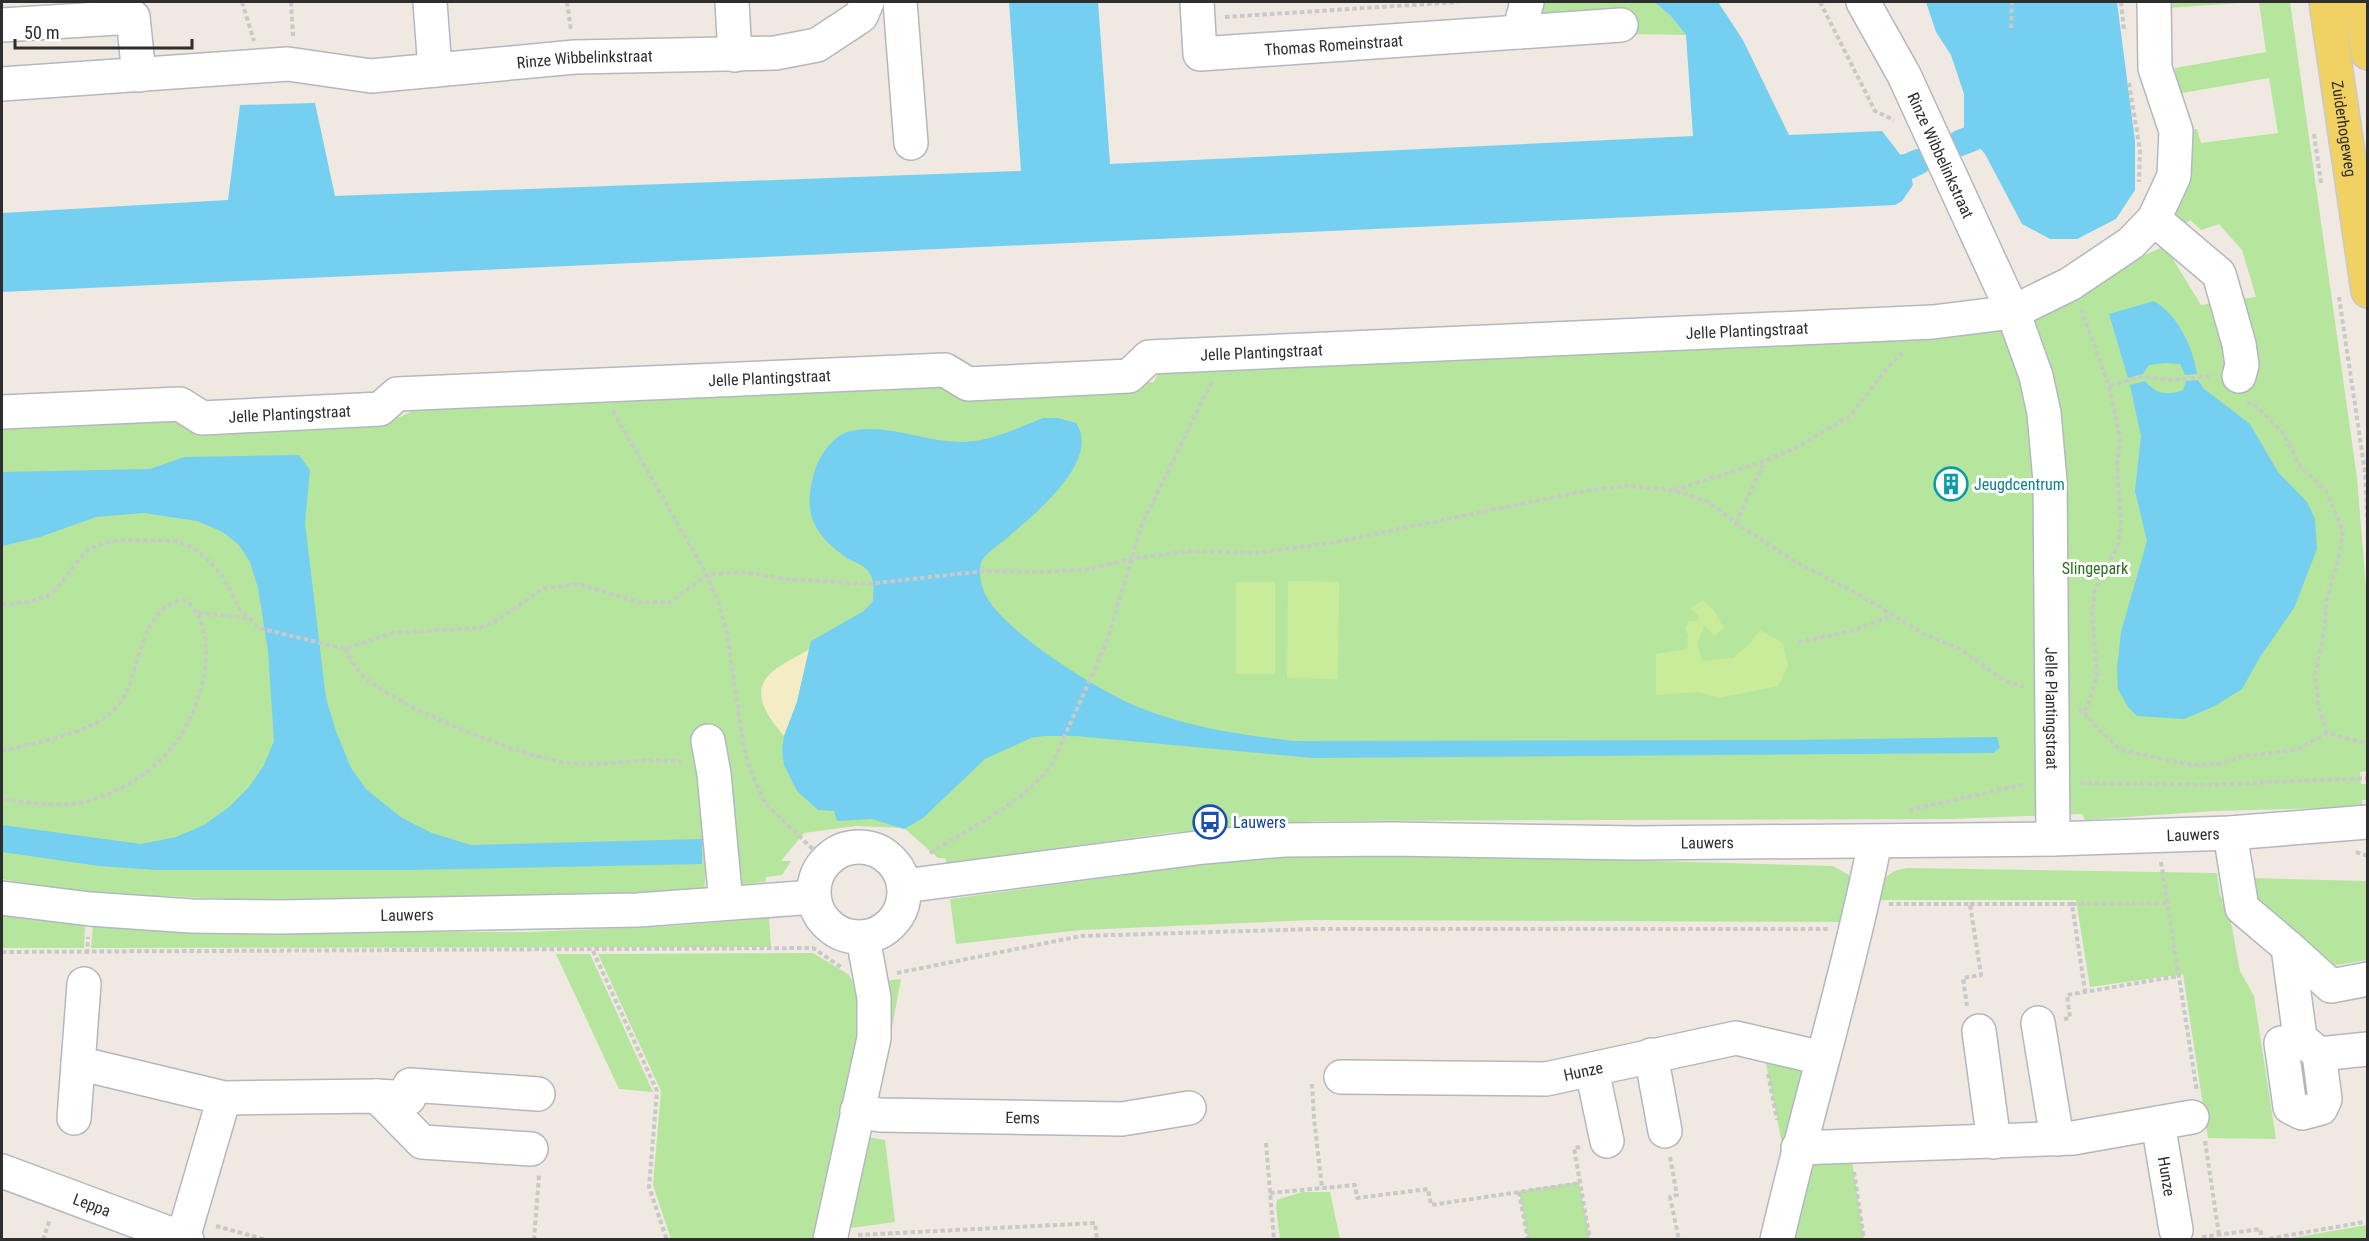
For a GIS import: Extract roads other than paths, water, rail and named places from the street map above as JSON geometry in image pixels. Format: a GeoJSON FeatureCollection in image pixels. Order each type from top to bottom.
{"type":"FeatureCollection","features":[{"type":"Feature","properties":{"kind":"main road","name":"Zuiderhogeweg"},"geometry":{"type":"LineString","coordinates":[[2326,2],[2353,293]]}},
{"type":"Feature","properties":{"kind":"main road"},"geometry":{"type":"LineString","coordinates":[[2359,2],[2367,53]]}},
{"type":"Feature","properties":{"kind":"street"},"geometry":{"type":"LineString","coordinates":[[430,2],[435,70]]}},
{"type":"Feature","properties":{"kind":"street"},"geometry":{"type":"LineString","coordinates":[[732,2],[735,55]]}},
{"type":"Feature","properties":{"kind":"street","name":"Rinze Wibbelinkstraat"},"geometry":{"type":"LineString","coordinates":[[2,84],[288,64],[371,76],[574,57],[775,53],[817,45],[861,16],[867,2]]}},
{"type":"Feature","properties":{"kind":"street"},"geometry":{"type":"LineString","coordinates":[[900,2],[911,143]]}},
{"type":"Feature","properties":{"kind":"street","name":"Rinze Wibbelinkstraat"},"geometry":{"type":"LineString","coordinates":[[1863,2],[1904,75],[2013,312]]}},
{"type":"Feature","properties":{"kind":"street"},"geometry":{"type":"LineString","coordinates":[[2013,312],[2070,284],[2130,243],[2150,223],[2174,176],[2176,131],[2155,68],[2154,2]]}},
{"type":"Feature","properties":{"kind":"street","name":"Thomas Romeinstraat"},"geometry":{"type":"LineString","coordinates":[[1197,10],[1200,54],[1523,17],[1621,25]]}},
{"type":"Feature","properties":{"kind":"street"},"geometry":{"type":"LineString","coordinates":[[2,25],[133,17],[139,75]]}},
{"type":"Feature","properties":{"kind":"street"},"geometry":{"type":"LineString","coordinates":[[2150,223],[2219,274],[2239,344],[2242,365],[2240,387]]}},
{"type":"Feature","properties":{"kind":"street","name":"Jelle Plantingstraat"},"geometry":{"type":"LineString","coordinates":[[2,412],[180,404],[202,418],[380,409],[397,394],[593,384],[945,370],[968,384],[1129,376],[1149,357],[1933,322],[2013,312],[2036,376],[2044,413],[2050,482],[2053,839]]}},
{"type":"Feature","properties":{"kind":"street"},"geometry":{"type":"LineString","coordinates":[[708,741],[714,774],[726,903]]}},
{"type":"Feature","properties":{"kind":"street","name":"Lauwers"},"geometry":{"type":"LineString","coordinates":[[897,872],[1284,840],[1392,839],[1636,843],[1875,842],[2157,836],[2230,833],[2367,822]]}},
{"type":"Feature","properties":{"kind":"street"},"geometry":{"type":"LineString","coordinates":[[2230,833],[2241,908],[2331,986],[2367,979]]}},
{"type":"Feature","properties":{"kind":"street"},"geometry":{"type":"LineString","coordinates":[[1777,1239],[1788,1137],[1821,1058],[1860,916],[1875,842]]}},
{"type":"Feature","properties":{"kind":"street"},"geometry":{"type":"LineString","coordinates":[[864,847],[876,850],[897,872],[901,911],[896,920],[884,930],[863,938],[848,936],[833,929],[819,913],[814,897],[814,887],[819,872],[835,854],[848,848],[864,847]]}},
{"type":"Feature","properties":{"kind":"street","name":"Lauwers"},"geometry":{"type":"LineString","coordinates":[[2,898],[90,909],[191,916],[280,917],[638,910],[814,897]]}},
{"type":"Feature","properties":{"kind":"street"},"geometry":{"type":"LineString","coordinates":[[2275,1001],[2276,937]]}},
{"type":"Feature","properties":{"kind":"street"},"geometry":{"type":"LineString","coordinates":[[2276,937],[2300,1038],[2319,1054],[2325,1099],[2321,1108],[2302,1113],[2290,1107],[2281,1043]]}},
{"type":"Feature","properties":{"kind":"street"},"geometry":{"type":"LineString","coordinates":[[830,1238],[874,1038],[875,1008],[872,978],[863,938]]}},
{"type":"Feature","properties":{"kind":"street"},"geometry":{"type":"LineString","coordinates":[[74,1118],[84,984]]}},
{"type":"Feature","properties":{"kind":"street"},"geometry":{"type":"LineString","coordinates":[[2038,1023],[2057,1139]]}},
{"type":"Feature","properties":{"kind":"street"},"geometry":{"type":"LineString","coordinates":[[1979,1031],[1994,1142]]}},
{"type":"Feature","properties":{"kind":"street","name":"Hunze"},"geometry":{"type":"LineString","coordinates":[[1341,1077],[1546,1079],[1736,1038],[1821,1058]]}},
{"type":"Feature","properties":{"kind":"street"},"geometry":{"type":"LineString","coordinates":[[2319,1054],[2367,1049]]}},
{"type":"Feature","properties":{"kind":"street"},"geometry":{"type":"LineString","coordinates":[[1651,1055],[1665,1131]]}},
{"type":"Feature","properties":{"kind":"street"},"geometry":{"type":"LineString","coordinates":[[78,1063],[224,1098],[377,1096],[409,1098],[410,1085],[538,1094]]}},
{"type":"Feature","properties":{"kind":"street"},"geometry":{"type":"LineString","coordinates":[[1592,1070],[1607,1142]]}},
{"type":"Feature","properties":{"kind":"street"},"geometry":{"type":"LineString","coordinates":[[377,1096],[422,1142],[531,1149]]}},
{"type":"Feature","properties":{"kind":"street"},"geometry":{"type":"LineString","coordinates":[[186,1232],[224,1098]]}},
{"type":"Feature","properties":{"kind":"street","name":"Eems"},"geometry":{"type":"LineString","coordinates":[[857,1112],[880,1115],[1122,1119],[1189,1108]]}},
{"type":"Feature","properties":{"kind":"street"},"geometry":{"type":"LineString","coordinates":[[1788,1137],[1850,1147],[2057,1139],[2198,1116]]}},
{"type":"Feature","properties":{"kind":"street","name":"Hunze"},"geometry":{"type":"LineString","coordinates":[[2158,1123],[2187,1234]]}},
{"type":"Feature","properties":{"kind":"street","name":"Leppa"},"geometry":{"type":"LineString","coordinates":[[2,1171],[186,1232]]}},
{"type":"Feature","properties":{"kind":"water"},"geometry":{"type":"Polygon","coordinates":[[[1009,2],[1098,2],[1110,164],[1693,136],[1686,35],[1670,15],[1654,2],[1718,2],[1743,40],[1789,135],[1882,131],[1905,163],[1913,185],[1902,201],[1895,205],[2,292],[2,213],[228,200],[240,105],[315,103],[335,196],[1021,171],[1009,2]]]}},
{"type":"Feature","properties":{"kind":"water"},"geometry":{"type":"Polygon","coordinates":[[[1926,2],[2117,2],[2135,141],[2135,190],[2116,219],[2077,239],[2050,239],[2022,224],[1985,154],[1964,130],[1964,94],[1951,55],[1936,32],[1926,2]]]}},
{"type":"Feature","properties":{"kind":"water"},"geometry":{"type":"Polygon","coordinates":[[[2154,301],[2163,307],[2178,324],[2188,343],[2197,374],[2185,375],[2180,364],[2165,363],[2149,365],[2143,374],[2128,378],[2109,314],[2154,301]]]}},
{"type":"Feature","properties":{"kind":"water"},"geometry":{"type":"Polygon","coordinates":[[[2198,380],[2203,388],[2250,424],[2278,472],[2307,502],[2315,519],[2317,549],[2294,608],[2260,657],[2242,689],[2213,707],[2184,719],[2137,716],[2128,707],[2118,689],[2117,669],[2121,632],[2147,541],[2135,491],[2141,436],[2130,385],[2145,381],[2153,389],[2162,393],[2172,393],[2183,390],[2186,381],[2198,380]]]}},
{"type":"Feature","properties":{"kind":"water"},"geometry":{"type":"Polygon","coordinates":[[[1043,418],[1058,418],[1076,423],[1082,438],[1080,454],[1061,486],[1047,502],[988,553],[981,563],[980,579],[983,589],[1001,615],[1052,658],[1110,693],[1157,714],[1219,730],[1293,741],[1795,740],[1997,737],[2000,748],[1993,753],[1312,758],[1076,736],[1044,736],[1031,738],[985,759],[923,818],[904,829],[872,819],[837,821],[834,811],[818,810],[797,791],[784,765],[782,750],[784,736],[797,702],[811,641],[864,611],[873,601],[873,580],[868,571],[832,547],[823,538],[812,518],[811,484],[820,458],[833,441],[851,431],[882,430],[943,441],[974,441],[1000,435],[1043,418]]]}},
{"type":"Feature","properties":{"kind":"water"},"geometry":{"type":"Polygon","coordinates":[[[299,455],[310,470],[305,523],[326,698],[351,768],[367,790],[402,818],[432,833],[471,845],[702,839],[702,864],[411,870],[157,870],[99,866],[2,852],[2,825],[141,844],[176,837],[204,825],[229,807],[249,787],[264,765],[274,741],[268,651],[258,588],[250,562],[239,545],[223,532],[197,521],[144,513],[96,517],[40,537],[2,546],[2,472],[150,469],[184,457],[299,455]]]}},
{"type":"Feature","properties":{"kind":"waterway"},"geometry":{"type":"LineString","coordinates":[[1960,143],[1973,138]]}},
{"type":"Feature","properties":{"kind":"waterway"},"geometry":{"type":"LineString","coordinates":[[1875,170],[1907,167],[1918,162]]}},
{"type":"Feature","properties":{"kind":"place","name":"Jeugdcentrum"},"geometry":{"type":"Point","coordinates":[1951,484]}},
{"type":"Feature","properties":{"kind":"place","name":"Lauwers"},"geometry":{"type":"Point","coordinates":[1210,822]}},
{"type":"Feature","properties":{"kind":"park label","name":"Slingepark"},"geometry":{"type":"Point","coordinates":[2095,568]}}]}
